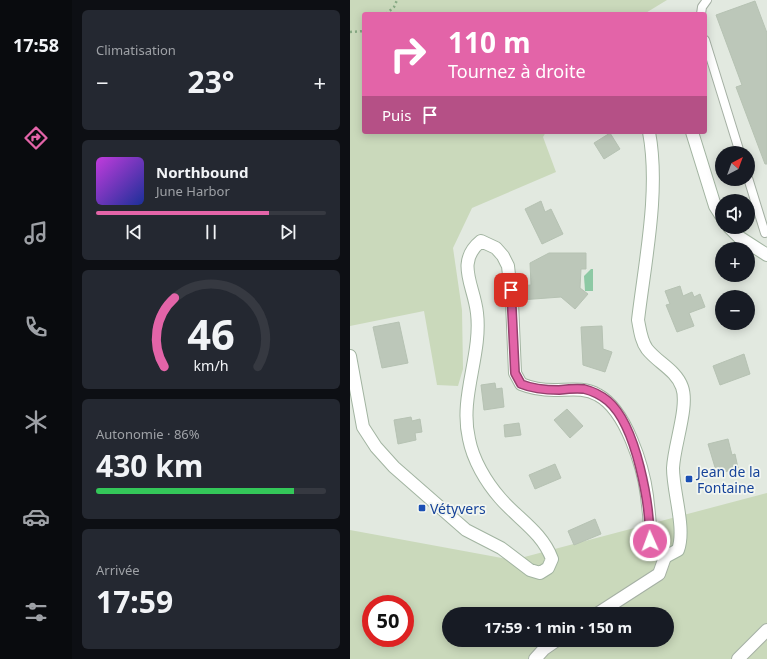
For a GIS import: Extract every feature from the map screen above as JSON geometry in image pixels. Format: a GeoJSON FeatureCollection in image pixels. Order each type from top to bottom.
{"type":"FeatureCollection","features":[{"type":"Feature","properties":{"kind":"main road"},"geometry":{"type":"LineString","coordinates":[[608,607],[659,574],[665,557],[678,550],[682,541],[673,469],[675,444],[685,402],[683,388],[678,378],[646,348],[641,337],[638,320],[653,190],[654,164],[649,134]]}},
{"type":"Feature","properties":{"kind":"main road"},"geometry":{"type":"LineString","coordinates":[[693,134],[715,206]]}},
{"type":"Feature","properties":{"kind":"main road"},"geometry":{"type":"LineString","coordinates":[[735,234],[767,255]]}},
{"type":"Feature","properties":{"kind":"main road"},"geometry":{"type":"LineString","coordinates":[[350,356],[363,427],[376,448],[394,467],[466,530],[501,548],[530,570],[540,572],[548,568],[552,559],[547,545],[490,485],[474,455],[469,440],[466,424],[467,403],[476,339],[477,314],[466,266],[468,255],[474,246],[480,241],[487,243],[503,256],[508,266],[512,302],[515,373],[521,384],[532,388],[552,390],[583,389],[597,394],[608,401],[618,413],[626,427],[647,495],[650,541],[659,553],[665,557]]}},
{"type":"Feature","properties":{"kind":"main road"},"geometry":{"type":"LineString","coordinates":[[738,659],[767,630]]}},
{"type":"Feature","properties":{"kind":"main road"},"geometry":{"type":"LineString","coordinates":[[535,659],[547,647]]}},
{"type":"Feature","properties":{"kind":"lane"},"geometry":{"type":"LineString","coordinates":[[701,12],[702,7],[707,0]]}},
{"type":"Feature","properties":{"kind":"lane"},"geometry":{"type":"LineString","coordinates":[[707,46],[738,146]]}},
{"type":"Feature","properties":{"kind":"lane"},"geometry":{"type":"LineString","coordinates":[[750,186],[765,233]]}},
{"type":"Feature","properties":{"kind":"path"},"geometry":{"type":"LineString","coordinates":[[388,12],[394,7],[397,0]]}},
{"type":"Feature","properties":{"kind":"path"},"geometry":{"type":"LineString","coordinates":[[350,32],[362,31]]}},
{"type":"Feature","properties":{"kind":"shaded area"},"geometry":{"type":"Polygon","coordinates":[[[350,0],[667,0],[647,12],[362,12],[362,134],[545,134],[543,137],[556,172],[472,208],[453,248],[462,310],[463,369],[458,386],[437,385],[424,311],[350,326],[350,0]]]}},
{"type":"Feature","properties":{"kind":"shaded area"},"geometry":{"type":"Polygon","coordinates":[[[591,269],[593,269],[593,291],[585,291],[584,276],[591,269]]]}},
{"type":"Feature","properties":{"kind":"shaded area"},"geometry":{"type":"Polygon","coordinates":[[[767,493],[767,659],[350,659],[350,530],[513,560],[767,493]]]}},
{"type":"Feature","properties":{"kind":"building"},"geometry":{"type":"Polygon","coordinates":[[[755,1],[767,33],[767,164],[765,164],[736,87],[742,85],[716,15],[755,1]]]}},
{"type":"Feature","properties":{"kind":"building"},"geometry":{"type":"Polygon","coordinates":[[[611,134],[620,149],[604,159],[594,143],[611,134]]]}},
{"type":"Feature","properties":{"kind":"building"},"geometry":{"type":"Polygon","coordinates":[[[541,201],[545,212],[551,209],[563,234],[542,244],[525,209],[541,201]]]}},
{"type":"Feature","properties":{"kind":"building"},"geometry":{"type":"Polygon","coordinates":[[[549,253],[586,253],[586,269],[581,269],[580,288],[588,294],[575,309],[561,297],[520,300],[519,286],[531,285],[530,263],[549,253]]]}},
{"type":"Feature","properties":{"kind":"building"},"geometry":{"type":"Polygon","coordinates":[[[680,286],[683,296],[692,292],[694,297],[700,294],[705,307],[689,313],[694,326],[677,332],[666,305],[670,304],[665,291],[680,286]]]}},
{"type":"Feature","properties":{"kind":"building"},"geometry":{"type":"Polygon","coordinates":[[[399,322],[408,363],[382,368],[373,327],[399,322]]]}},
{"type":"Feature","properties":{"kind":"building"},"geometry":{"type":"Polygon","coordinates":[[[602,326],[603,349],[612,352],[605,372],[583,365],[581,327],[602,326]]]}},
{"type":"Feature","properties":{"kind":"building"},"geometry":{"type":"Polygon","coordinates":[[[744,354],[750,374],[720,385],[713,366],[744,354]]]}},
{"type":"Feature","properties":{"kind":"building"},"geometry":{"type":"Polygon","coordinates":[[[495,383],[496,389],[502,388],[504,407],[484,410],[481,385],[495,383]]]}},
{"type":"Feature","properties":{"kind":"building"},"geometry":{"type":"Polygon","coordinates":[[[567,409],[583,426],[570,438],[554,420],[567,409]]]}},
{"type":"Feature","properties":{"kind":"building"},"geometry":{"type":"Polygon","coordinates":[[[411,417],[412,421],[420,419],[422,432],[415,433],[416,440],[398,444],[394,420],[411,417]]]}},
{"type":"Feature","properties":{"kind":"building"},"geometry":{"type":"Polygon","coordinates":[[[519,423],[521,435],[505,437],[504,425],[519,423]]]}},
{"type":"Feature","properties":{"kind":"building"},"geometry":{"type":"Polygon","coordinates":[[[728,439],[732,455],[735,454],[738,468],[717,474],[708,444],[728,439]]]}},
{"type":"Feature","properties":{"kind":"building"},"geometry":{"type":"Polygon","coordinates":[[[555,464],[561,478],[535,489],[529,475],[555,464]]]}},
{"type":"Feature","properties":{"kind":"building"},"geometry":{"type":"Polygon","coordinates":[[[595,519],[601,534],[574,545],[568,531],[595,519]]]}},
{"type":"Feature","properties":{"kind":"place","name":"Jean de la Fontaine"},"geometry":{"type":"Point","coordinates":[689,479]}},
{"type":"Feature","properties":{"kind":"place","name":"Vétyvers"},"geometry":{"type":"Point","coordinates":[422,508]}},
{"type":"Feature","properties":{"kind":"route"},"geometry":{"type":"LineString","coordinates":[[511,290],[515,373],[521,384],[532,388],[552,390],[583,389],[597,394],[608,401],[618,413],[626,427],[647,495],[650,541]]}}]}
